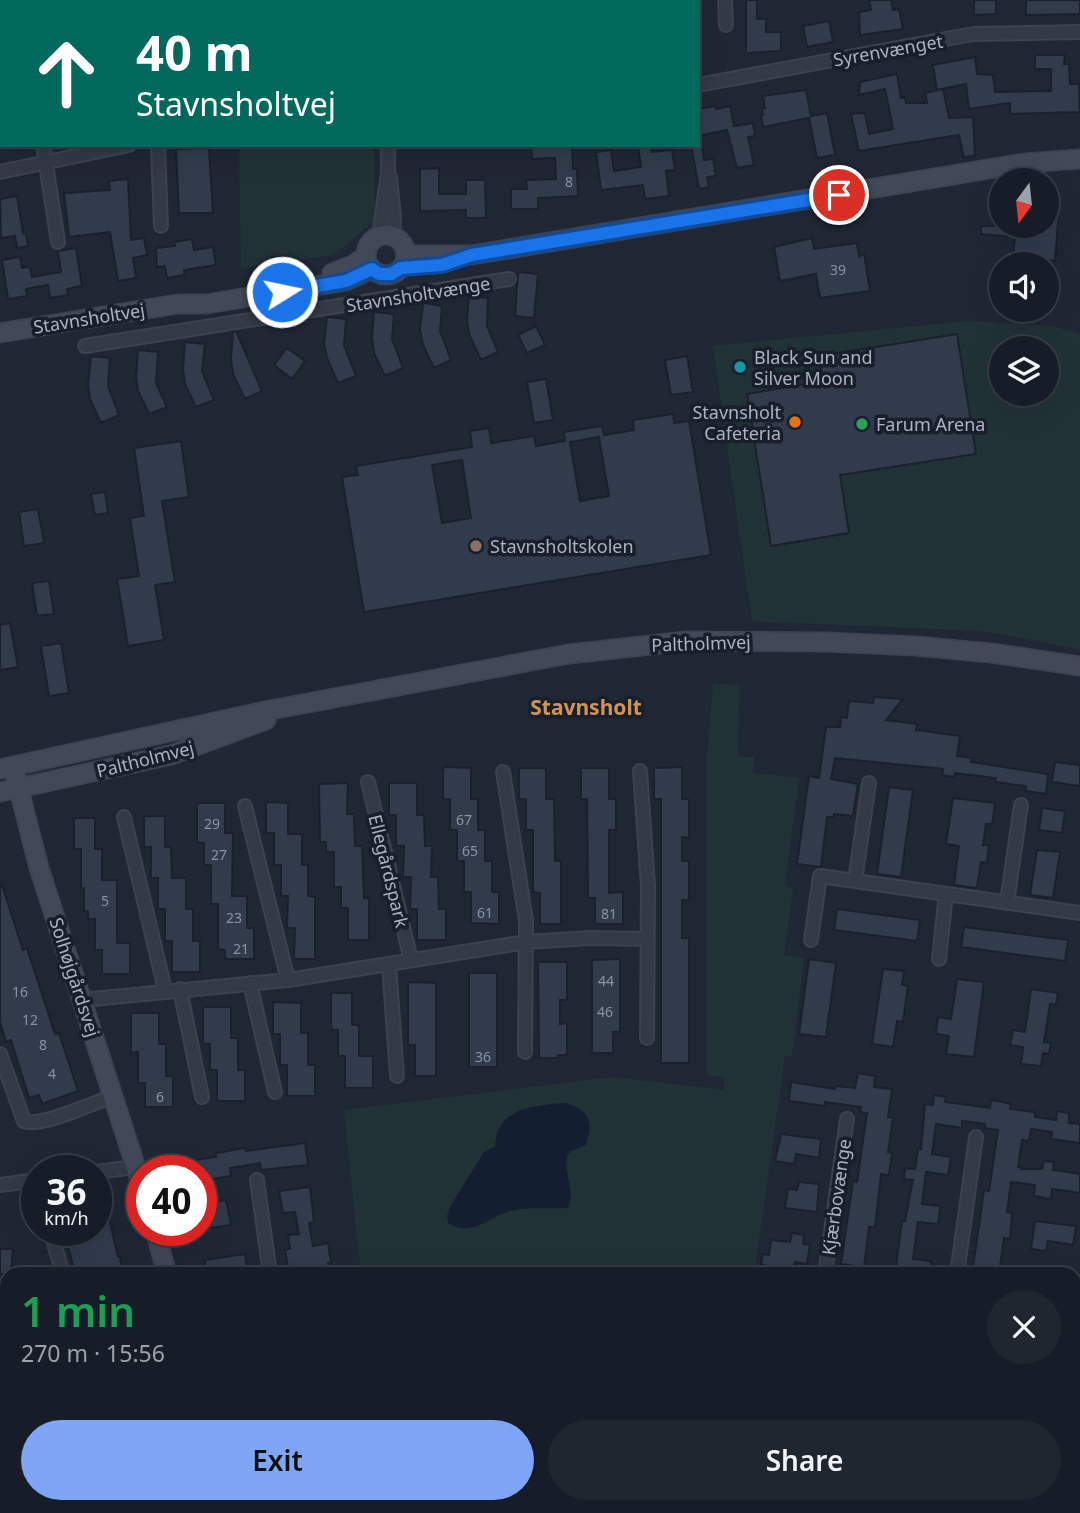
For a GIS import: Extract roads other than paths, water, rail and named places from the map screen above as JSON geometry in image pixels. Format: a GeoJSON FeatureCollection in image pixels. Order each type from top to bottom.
{"type":"FeatureCollection","features":[{"type":"Feature","properties":{"kind":"street"},"geometry":{"type":"LineString","coordinates":[[725,0],[726,25]]}},
{"type":"Feature","properties":{"kind":"street","name":"Syrenvænget"},"geometry":{"type":"LineString","coordinates":[[700,85],[973,34],[1080,32]]}},
{"type":"Feature","properties":{"kind":"street"},"geometry":{"type":"LineString","coordinates":[[43,147],[58,242]]}},
{"type":"Feature","properties":{"kind":"street"},"geometry":{"type":"LineString","coordinates":[[0,172],[119,147]]}},
{"type":"Feature","properties":{"kind":"street"},"geometry":{"type":"LineString","coordinates":[[159,147],[161,226]]}},
{"type":"Feature","properties":{"kind":"street"},"geometry":{"type":"LineString","coordinates":[[386,236],[388,147]]}},
{"type":"Feature","properties":{"kind":"street"},"geometry":{"type":"LineString","coordinates":[[403,261],[442,265],[472,255],[1025,163],[1080,159]]}},
{"type":"Feature","properties":{"kind":"street"},"geometry":{"type":"LineString","coordinates":[[386,236],[403,244],[403,261],[391,274],[385,275],[369,262],[369,244],[386,236]]}},
{"type":"Feature","properties":{"kind":"street","name":"Stavnsholtvej"},"geometry":{"type":"LineString","coordinates":[[0,333],[178,304],[205,295],[281,287],[369,262]]}},
{"type":"Feature","properties":{"kind":"street","name":"Stavnsholtvænge"},"geometry":{"type":"LineString","coordinates":[[85,346],[509,279]]}},
{"type":"Feature","properties":{"kind":"street"},"geometry":{"type":"LineString","coordinates":[[281,287],[285,314]]}},
{"type":"Feature","properties":{"kind":"street","name":"Paltholmvej"},"geometry":{"type":"LineString","coordinates":[[6,767],[265,711],[569,654],[687,640],[915,646],[991,653],[1080,666]]}},
{"type":"Feature","properties":{"kind":"street","name":"Paltholmvej"},"geometry":{"type":"LineString","coordinates":[[0,792],[171,755],[263,720],[326,701]]}},
{"type":"Feature","properties":{"kind":"street","name":"Solhøjgårdsvej"},"geometry":{"type":"LineString","coordinates":[[6,767],[19,787],[39,868],[132,1155]]}},
{"type":"Feature","properties":{"kind":"street"},"geometry":{"type":"LineString","coordinates":[[640,771],[648,886],[647,1038]]}},
{"type":"Feature","properties":{"kind":"street"},"geometry":{"type":"LineString","coordinates":[[503,772],[526,922],[525,1052]]}},
{"type":"Feature","properties":{"kind":"street","name":"Ellegårdspark"},"geometry":{"type":"LineString","coordinates":[[368,782],[411,960]]}},
{"type":"Feature","properties":{"kind":"street"},"geometry":{"type":"LineString","coordinates":[[855,881],[869,783]]}},
{"type":"Feature","properties":{"kind":"street"},"geometry":{"type":"LineString","coordinates":[[1007,903],[1021,805]]}},
{"type":"Feature","properties":{"kind":"street"},"geometry":{"type":"LineString","coordinates":[[246,806],[288,980]]}},
{"type":"Feature","properties":{"kind":"street"},"geometry":{"type":"LineString","coordinates":[[124,817],[165,990]]}},
{"type":"Feature","properties":{"kind":"street"},"geometry":{"type":"LineString","coordinates":[[811,940],[820,876],[1080,913]]}},
{"type":"Feature","properties":{"kind":"street"},"geometry":{"type":"LineString","coordinates":[[939,959],[946,894]]}},
{"type":"Feature","properties":{"kind":"street"},"geometry":{"type":"LineString","coordinates":[[82,1000],[288,980],[526,942],[589,938],[647,939]]}},
{"type":"Feature","properties":{"kind":"street"},"geometry":{"type":"LineString","coordinates":[[389,964],[397,1076]]}},
{"type":"Feature","properties":{"kind":"street"},"geometry":{"type":"LineString","coordinates":[[250,983],[275,1092]]}},
{"type":"Feature","properties":{"kind":"street"},"geometry":{"type":"LineString","coordinates":[[180,989],[202,1097]]}},
{"type":"Feature","properties":{"kind":"street"},"geometry":{"type":"LineString","coordinates":[[0,1054],[17,1106],[24,1121],[29,1123],[43,1121],[114,1096]]}},
{"type":"Feature","properties":{"kind":"street","name":"Kjærbovænge"},"geometry":{"type":"LineString","coordinates":[[826,1267],[847,1119]]}},
{"type":"Feature","properties":{"kind":"street"},"geometry":{"type":"LineString","coordinates":[[958,1267],[976,1137]]}},
{"type":"Feature","properties":{"kind":"street"},"geometry":{"type":"LineString","coordinates":[[257,1180],[269,1267]]}},
{"type":"Feature","properties":{"kind":"street"},"geometry":{"type":"LineString","coordinates":[[0,1185],[21,1183]]}},
{"type":"Feature","properties":{"kind":"street"},"geometry":{"type":"LineString","coordinates":[[55,1246],[61,1267]]}},
{"type":"Feature","properties":{"kind":"street"},"geometry":{"type":"LineString","coordinates":[[159,1246],[165,1267]]}},
{"type":"Feature","properties":{"kind":"water"},"geometry":{"type":"Polygon","coordinates":[[[565,1103],[580,1109],[589,1123],[586,1145],[570,1152],[567,1157],[571,1194],[568,1208],[514,1210],[465,1228],[448,1223],[447,1216],[451,1205],[484,1152],[495,1146],[502,1124],[510,1116],[530,1107],[565,1103]]]}},
{"type":"Feature","properties":{"kind":"place","name":"Black Sun and Silver Moon"},"geometry":{"type":"Point","coordinates":[740,367]}},
{"type":"Feature","properties":{"kind":"place","name":"Stavnsholt Cafeteria"},"geometry":{"type":"Point","coordinates":[795,422]}},
{"type":"Feature","properties":{"kind":"place","name":"Farum Arena"},"geometry":{"type":"Point","coordinates":[862,424]}},
{"type":"Feature","properties":{"kind":"place","name":"Stavnsholtskolen"},"geometry":{"type":"Point","coordinates":[476,546]}},
{"type":"Feature","properties":{"kind":"district","name":"Stavnsholt"},"geometry":{"type":"Point","coordinates":[586,707]}}]}
